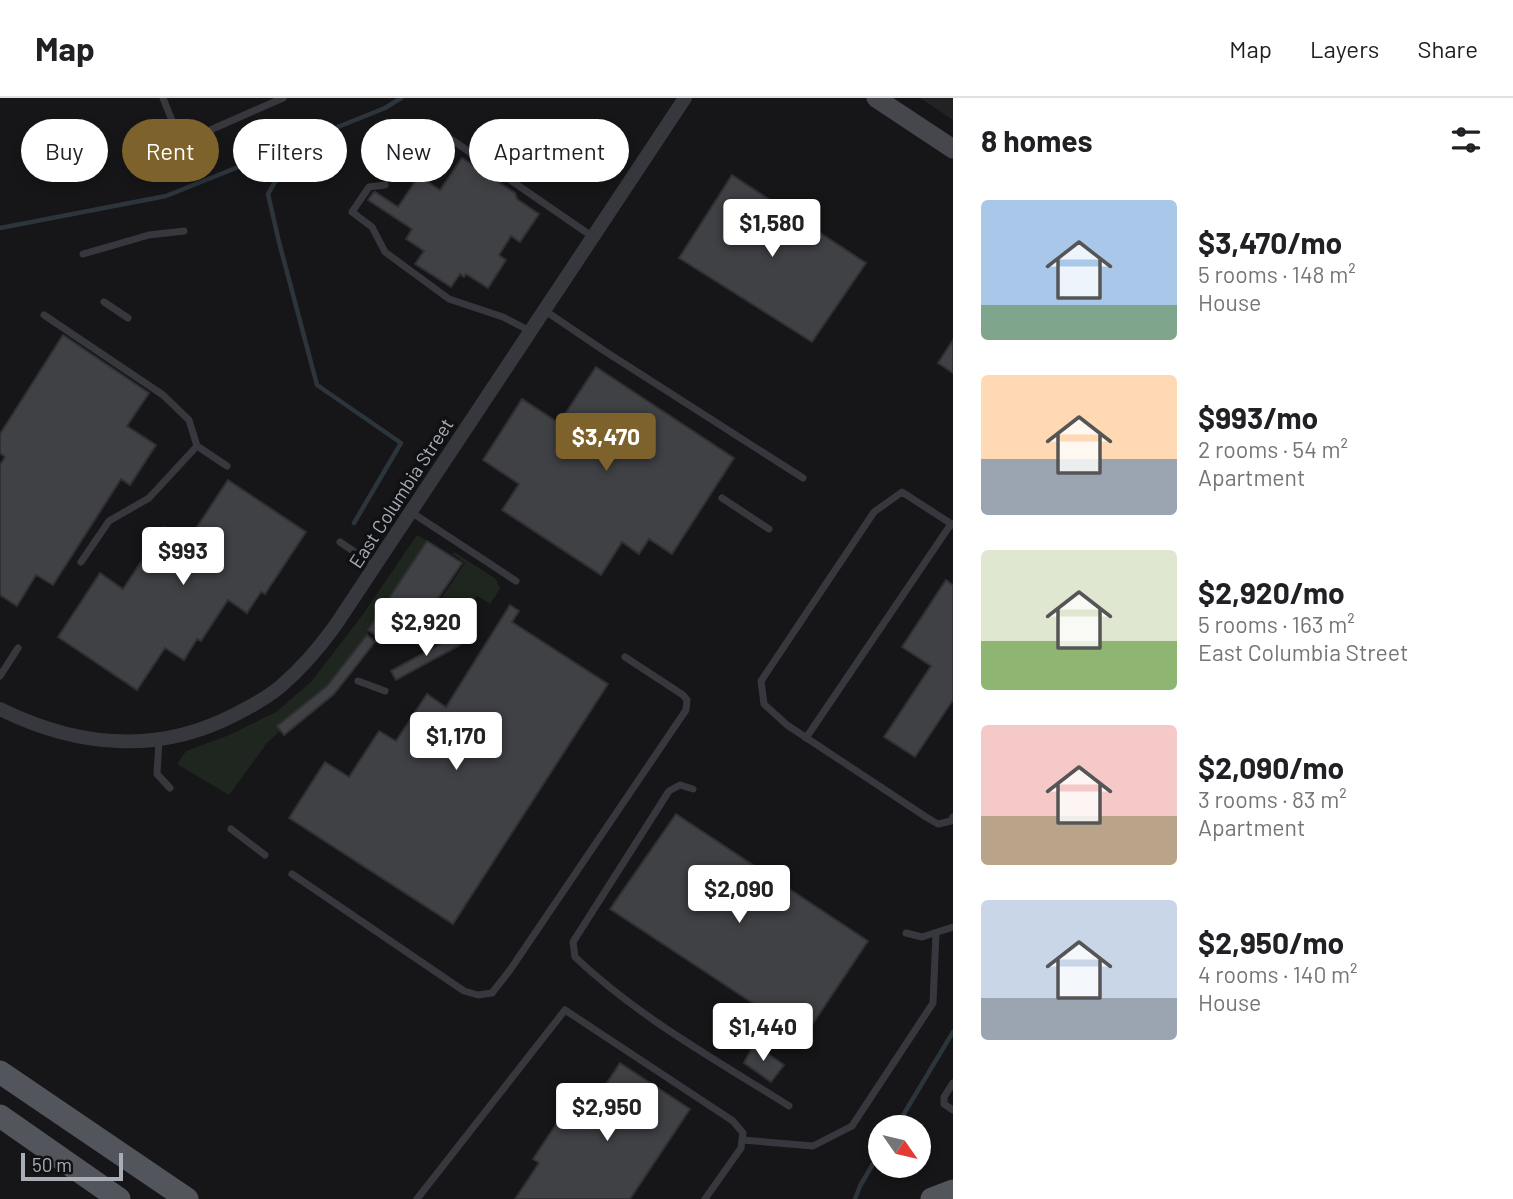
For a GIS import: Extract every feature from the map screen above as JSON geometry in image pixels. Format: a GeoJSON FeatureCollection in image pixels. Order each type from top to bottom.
{"type":"FeatureCollection","features":[{"type":"Feature","properties":{"kind":"main road"},"geometry":{"type":"LineString","coordinates":[[876,98],[953,149]]}},
{"type":"Feature","properties":{"kind":"main road"},"geometry":{"type":"LineString","coordinates":[[0,1072],[187,1199]]}},
{"type":"Feature","properties":{"kind":"main road"},"geometry":{"type":"LineString","coordinates":[[0,1116],[119,1199]]}},
{"type":"Feature","properties":{"kind":"main road"},"geometry":{"type":"LineString","coordinates":[[932,1199],[953,1191]]}},
{"type":"Feature","properties":{"kind":"street","name":"East Columbia Street"},"geometry":{"type":"LineString","coordinates":[[0,709],[29,723],[80,737],[120,742],[159,740],[220,723],[281,686],[311,658],[335,626],[685,98]]}},
{"type":"Feature","properties":{"kind":"lane"},"geometry":{"type":"LineString","coordinates":[[163,98],[175,128],[192,138],[283,98]]}},
{"type":"Feature","properties":{"kind":"lane"},"geometry":{"type":"LineString","coordinates":[[455,142],[593,237]]}},
{"type":"Feature","properties":{"kind":"lane"},"geometry":{"type":"LineString","coordinates":[[385,185],[369,187],[352,212],[372,227],[385,252],[449,299],[503,317],[531,331]]}},
{"type":"Feature","properties":{"kind":"lane"},"geometry":{"type":"LineString","coordinates":[[83,254],[149,234],[184,231]]}},
{"type":"Feature","properties":{"kind":"lane"},"geometry":{"type":"LineString","coordinates":[[104,302],[128,318]]}},
{"type":"Feature","properties":{"kind":"lane"},"geometry":{"type":"LineString","coordinates":[[544,310],[803,478]]}},
{"type":"Feature","properties":{"kind":"lane"},"geometry":{"type":"LineString","coordinates":[[44,316],[163,395],[189,420],[197,446],[227,466]]}},
{"type":"Feature","properties":{"kind":"lane"},"geometry":{"type":"LineString","coordinates":[[81,562],[109,521],[149,498],[197,446]]}},
{"type":"Feature","properties":{"kind":"lane"},"geometry":{"type":"LineString","coordinates":[[806,738],[952,524],[902,492],[874,512],[761,681],[764,704],[787,725],[806,738],[938,824],[951,821],[953,817]]}},
{"type":"Feature","properties":{"kind":"lane"},"geometry":{"type":"LineString","coordinates":[[722,498],[769,529]]}},
{"type":"Feature","properties":{"kind":"lane"},"geometry":{"type":"LineString","coordinates":[[411,512],[516,581]]}},
{"type":"Feature","properties":{"kind":"lane"},"geometry":{"type":"LineString","coordinates":[[340,542],[375,566]]}},
{"type":"Feature","properties":{"kind":"lane"},"geometry":{"type":"LineString","coordinates":[[0,676],[18,648]]}},
{"type":"Feature","properties":{"kind":"lane"},"geometry":{"type":"LineString","coordinates":[[292,874],[464,990],[478,995],[492,993],[686,710],[687,700],[682,695],[625,657]]}},
{"type":"Feature","properties":{"kind":"lane"},"geometry":{"type":"LineString","coordinates":[[358,681],[385,691]]}},
{"type":"Feature","properties":{"kind":"lane"},"geometry":{"type":"LineString","coordinates":[[159,740],[157,774],[170,788]]}},
{"type":"Feature","properties":{"kind":"lane"},"geometry":{"type":"LineString","coordinates":[[693,789],[680,785],[669,791],[573,942],[575,957],[594,975],[662,1025],[789,1106]]}},
{"type":"Feature","properties":{"kind":"lane"},"geometry":{"type":"LineString","coordinates":[[232,829],[265,855]]}},
{"type":"Feature","properties":{"kind":"lane"},"geometry":{"type":"LineString","coordinates":[[905,933],[922,937],[953,927]]}},
{"type":"Feature","properties":{"kind":"lane"},"geometry":{"type":"LineString","coordinates":[[742,1140],[813,1146],[852,1126],[933,1003],[936,933]]}},
{"type":"Feature","properties":{"kind":"lane"},"geometry":{"type":"LineString","coordinates":[[417,1199],[565,1010],[733,1121],[743,1133],[741,1147],[705,1199]]}},
{"type":"Feature","properties":{"kind":"lane"},"geometry":{"type":"LineString","coordinates":[[953,1083],[944,1097],[944,1104],[953,1110]]}},
{"type":"Feature","properties":{"kind":"shaded area"},"geometry":{"type":"Polygon","coordinates":[[[920,98],[953,98],[953,120],[920,98]]]}},
{"type":"Feature","properties":{"kind":"shaded area"},"geometry":{"type":"Polygon","coordinates":[[[417,535],[427,541],[367,635],[325,688],[277,726],[280,731],[267,743],[229,795],[177,764],[186,751],[227,736],[276,712],[311,682],[361,617],[417,535]]]}},
{"type":"Feature","properties":{"kind":"shaded area"},"geometry":{"type":"Polygon","coordinates":[[[454,552],[496,579],[500,589],[490,604],[477,596],[448,628],[426,641],[417,634],[465,563],[453,554],[454,552]]]}},
{"type":"Feature","properties":{"kind":"building"},"geometry":{"type":"Polygon","coordinates":[[[462,158],[469,163],[469,182],[498,182],[539,214],[520,242],[511,236],[499,255],[506,260],[488,288],[466,274],[464,277],[460,274],[451,287],[415,264],[424,251],[406,239],[412,229],[368,200],[375,192],[398,207],[415,182],[428,182],[440,190],[446,182],[455,182],[455,168],[462,158]]]}},
{"type":"Feature","properties":{"kind":"building"},"geometry":{"type":"Polygon","coordinates":[[[732,175],[866,263],[812,342],[679,258],[732,175]]]}},
{"type":"Feature","properties":{"kind":"building"},"geometry":{"type":"Polygon","coordinates":[[[63,335],[149,393],[127,426],[156,445],[130,485],[121,479],[53,585],[36,575],[17,606],[0,595],[0,465],[5,457],[0,453],[0,434],[63,335]]]}},
{"type":"Feature","properties":{"kind":"building"},"geometry":{"type":"Polygon","coordinates":[[[953,340],[953,373],[938,363],[953,340]]]}},
{"type":"Feature","properties":{"kind":"building"},"geometry":{"type":"Polygon","coordinates":[[[596,367],[734,458],[672,554],[649,539],[639,554],[622,542],[601,575],[502,510],[519,484],[483,460],[522,399],[559,423],[596,367]]]}},
{"type":"Feature","properties":{"kind":"building"},"geometry":{"type":"Polygon","coordinates":[[[228,480],[306,532],[265,594],[261,592],[247,613],[228,600],[201,641],[197,639],[184,660],[165,648],[137,690],[58,637],[100,573],[123,589],[164,527],[187,542],[228,480]]]}},
{"type":"Feature","properties":{"kind":"building"},"geometry":{"type":"Polygon","coordinates":[[[427,541],[462,563],[411,638],[387,622],[377,636],[368,630],[427,541]]]}},
{"type":"Feature","properties":{"kind":"building"},"geometry":{"type":"Polygon","coordinates":[[[946,580],[953,585],[953,700],[915,757],[884,737],[931,666],[902,647],[946,580]]]}},
{"type":"Feature","properties":{"kind":"building"},"geometry":{"type":"Polygon","coordinates":[[[510,605],[519,611],[512,622],[608,684],[453,924],[289,818],[325,762],[349,777],[379,731],[396,741],[427,694],[446,707],[510,605]]]}},
{"type":"Feature","properties":{"kind":"building"},"geometry":{"type":"Polygon","coordinates":[[[367,635],[375,642],[334,694],[284,735],[277,726],[327,686],[367,635]]]}},
{"type":"Feature","properties":{"kind":"building"},"geometry":{"type":"Polygon","coordinates":[[[455,636],[460,645],[396,680],[391,671],[455,636]]]}},
{"type":"Feature","properties":{"kind":"building"},"geometry":{"type":"Polygon","coordinates":[[[676,814],[868,941],[804,1037],[610,909],[676,814]]]}},
{"type":"Feature","properties":{"kind":"building"},"geometry":{"type":"Polygon","coordinates":[[[754,1044],[784,1065],[771,1082],[744,1063],[754,1044]]]}},
{"type":"Feature","properties":{"kind":"building"},"geometry":{"type":"Polygon","coordinates":[[[620,1063],[690,1109],[630,1199],[515,1199],[539,1163],[533,1159],[563,1114],[579,1125],[620,1063]]]}},
{"type":"Feature","properties":{"kind":"waterway"},"geometry":{"type":"LineString","coordinates":[[0,228],[166,196],[385,108],[401,98]]}},
{"type":"Feature","properties":{"kind":"waterway"},"geometry":{"type":"LineString","coordinates":[[275,182],[268,194],[317,385],[401,443],[354,523]]}},
{"type":"Feature","properties":{"kind":"waterway"},"geometry":{"type":"LineString","coordinates":[[903,1115],[953,1032]]}},
{"type":"Feature","properties":{"kind":"waterway"},"geometry":{"type":"LineString","coordinates":[[855,1199],[868,1172]]}}]}
